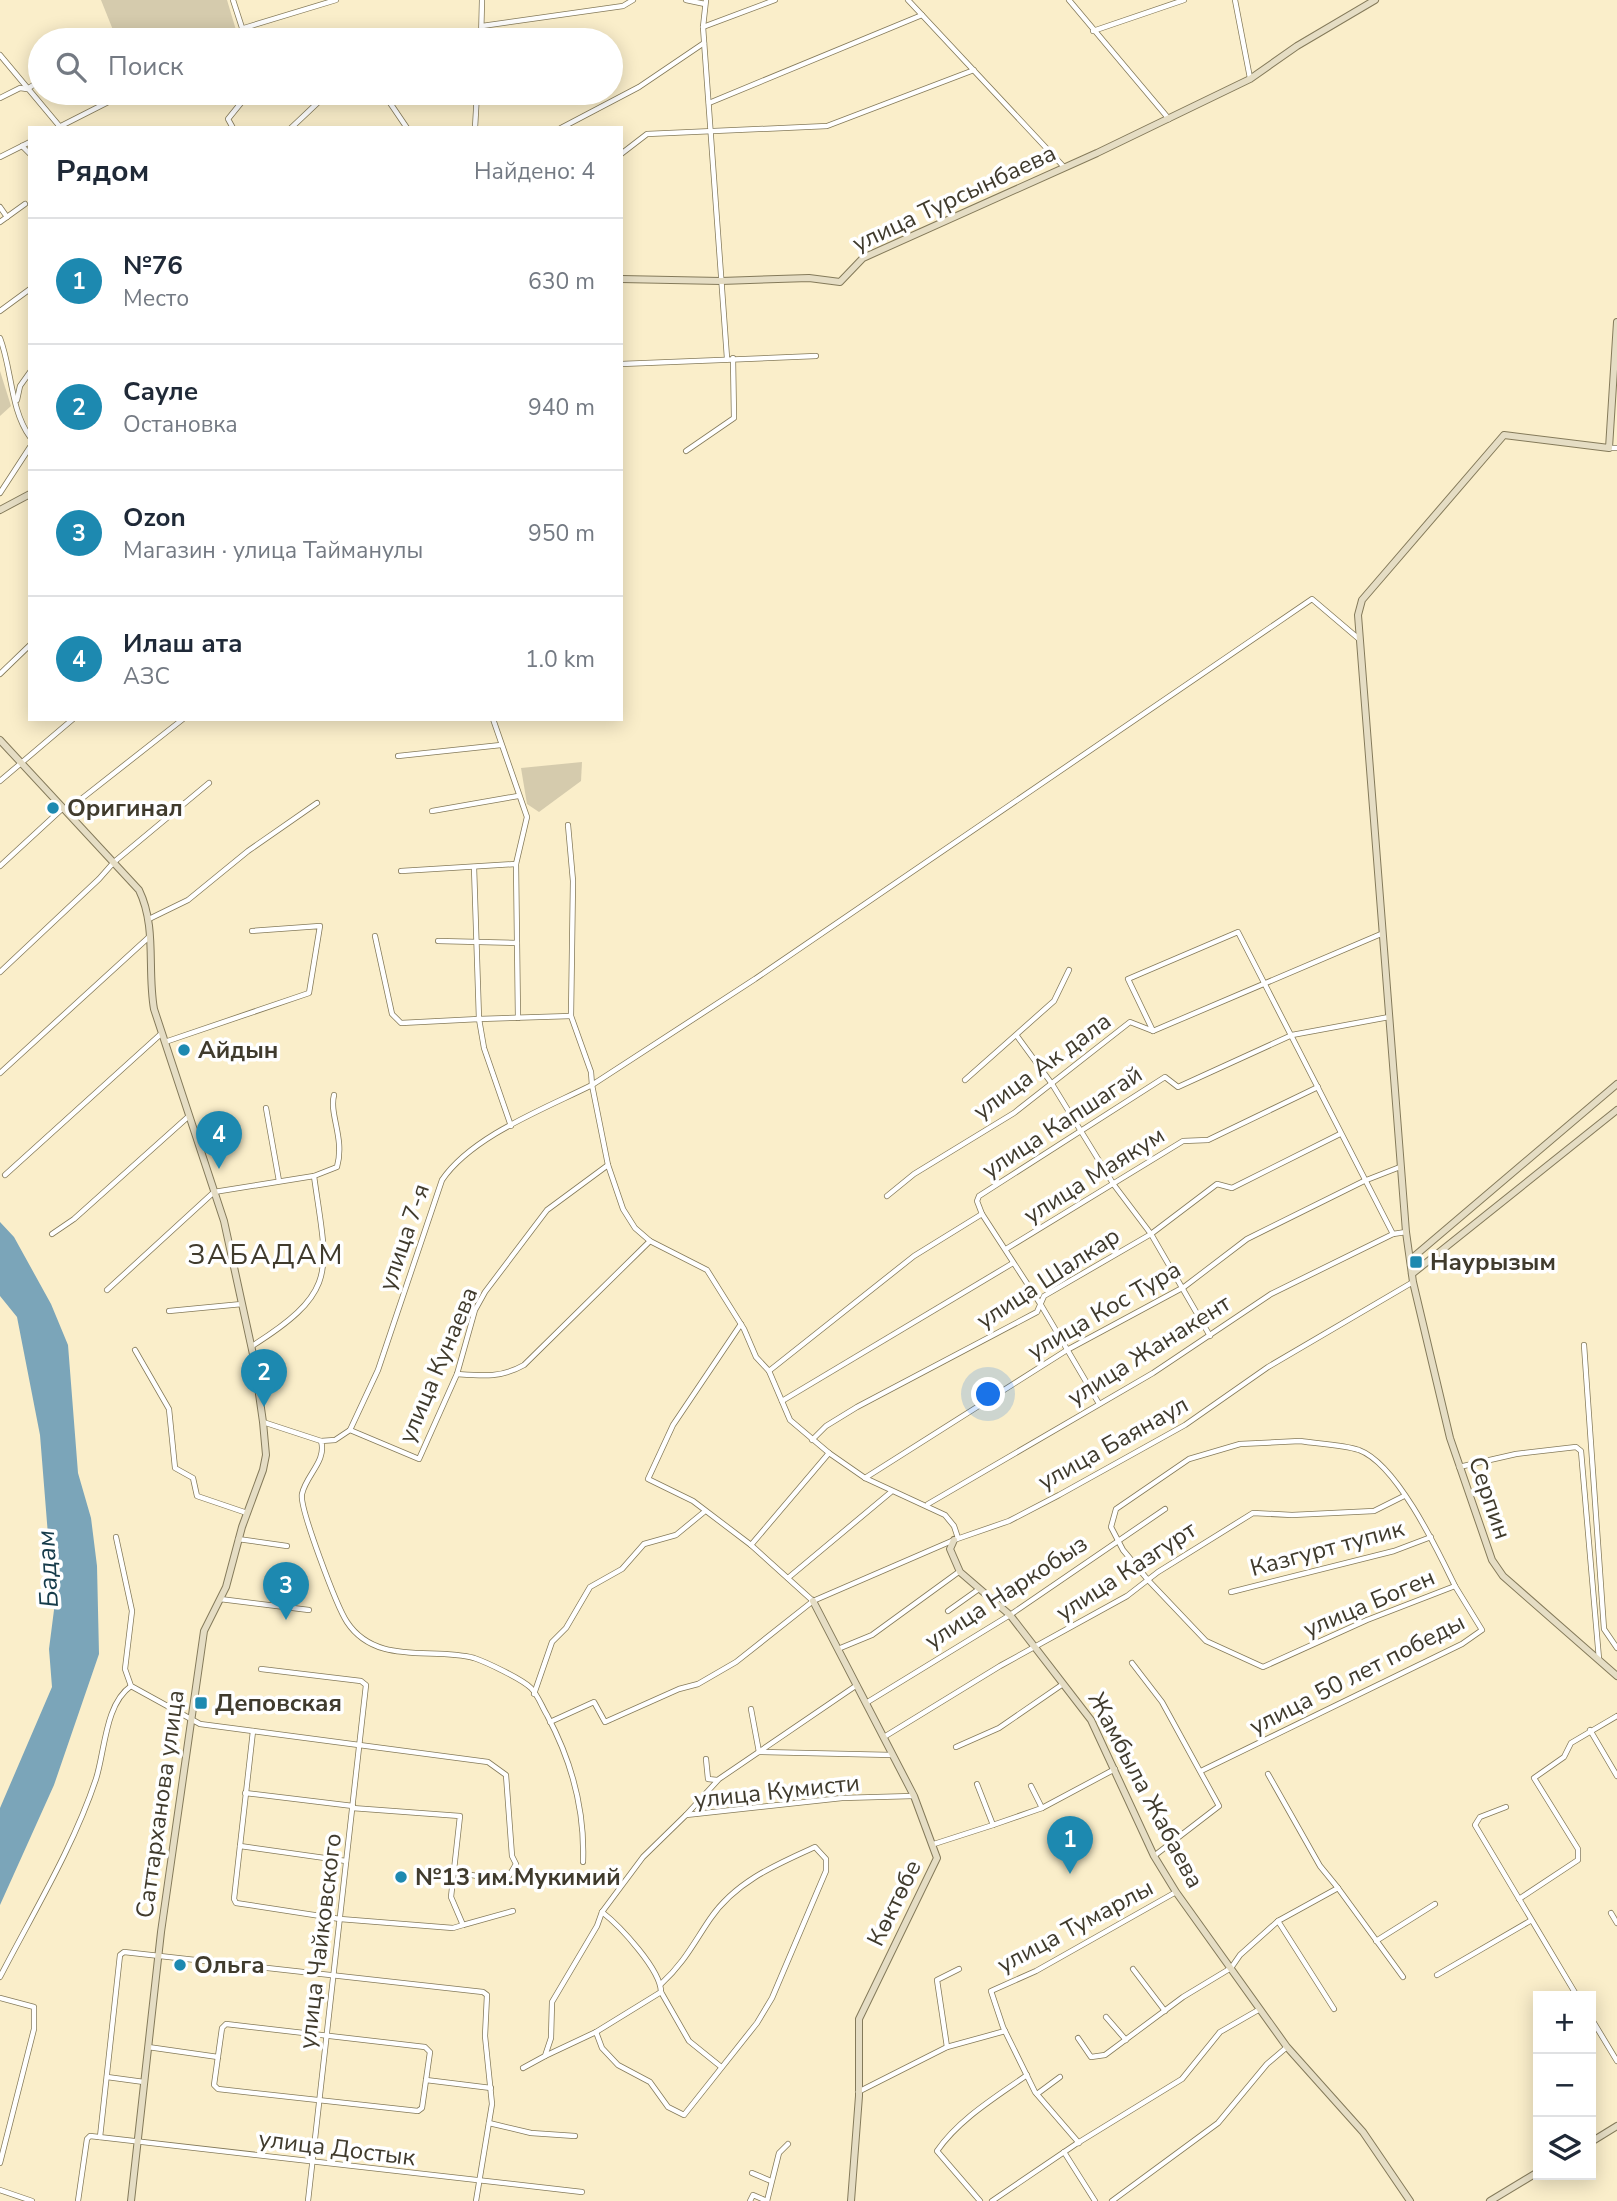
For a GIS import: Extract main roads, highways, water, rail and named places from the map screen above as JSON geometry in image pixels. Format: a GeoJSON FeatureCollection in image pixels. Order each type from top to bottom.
{"type":"FeatureCollection","features":[{"type":"Feature","properties":{"kind":"water"},"geometry":{"type":"Polygon","coordinates":[[[0,1222],[14,1237],[51,1304],[68,1345],[78,1473],[91,1518],[97,1566],[99,1654],[54,1785],[0,1905],[0,1808],[52,1687],[49,1649],[54,1610],[40,1435],[17,1317],[0,1296],[0,1222]]]}},
{"type":"Feature","properties":{"kind":"place","name":"Оригинал"},"geometry":{"type":"Point","coordinates":[53,808]}},
{"type":"Feature","properties":{"kind":"place","name":"Айдын"},"geometry":{"type":"Point","coordinates":[184,1050]}},
{"type":"Feature","properties":{"kind":"place","name":"Илаш ата"},"geometry":{"type":"Point","coordinates":[219,1169]}},
{"type":"Feature","properties":{"kind":"place","name":"Наурызым"},"geometry":{"type":"Point","coordinates":[1416,1262]}},
{"type":"Feature","properties":{"kind":"place","name":"Сауле"},"geometry":{"type":"Point","coordinates":[264,1407]}},
{"type":"Feature","properties":{"kind":"place","name":"Ozon"},"geometry":{"type":"Point","coordinates":[286,1620]}},
{"type":"Feature","properties":{"kind":"place","name":"Деповская"},"geometry":{"type":"Point","coordinates":[201,1703]}},
{"type":"Feature","properties":{"kind":"place","name":"№76"},"geometry":{"type":"Point","coordinates":[1070,1874]}},
{"type":"Feature","properties":{"kind":"place","name":"№13 им.Мукимий"},"geometry":{"type":"Point","coordinates":[401,1877]}},
{"type":"Feature","properties":{"kind":"place","name":"Ольга"},"geometry":{"type":"Point","coordinates":[180,1965]}},
{"type":"Feature","properties":{"kind":"district","name":"ЗАБАДАМ"},"geometry":{"type":"Point","coordinates":[266,1254]}},
{"type":"Feature","properties":{"kind":"water label","name":"Бадам"},"geometry":{"type":"Point","coordinates":[47,1569]}}]}
